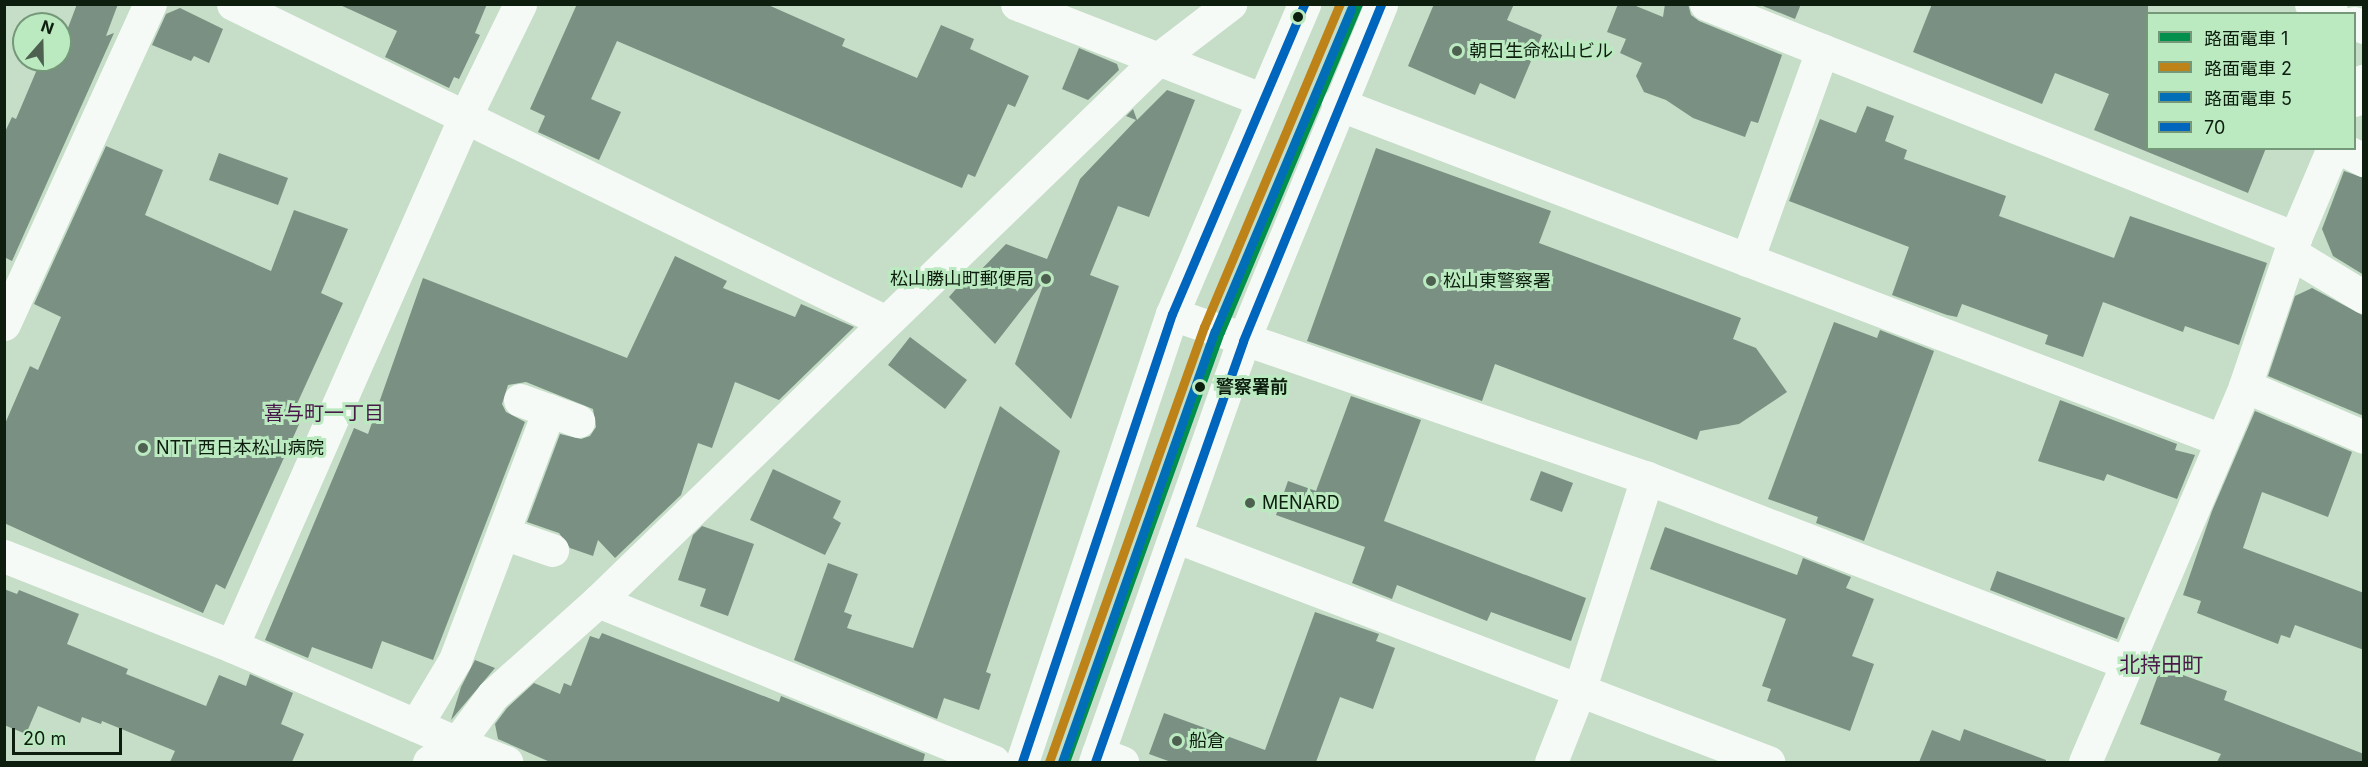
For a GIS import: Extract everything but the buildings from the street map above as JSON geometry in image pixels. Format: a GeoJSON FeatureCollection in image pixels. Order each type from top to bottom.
{"type":"FeatureCollection","features":[{"type":"Feature","properties":{"kind":"street"},"geometry":{"type":"LineString","coordinates":[[4,324],[150,4]]}},
{"type":"Feature","properties":{"kind":"street"},"geometry":{"type":"LineString","coordinates":[[233,4],[464,119],[886,322]]}},
{"type":"Feature","properties":{"kind":"street"},"geometry":{"type":"LineString","coordinates":[[232,646],[464,119],[520,4]]}},
{"type":"Feature","properties":{"kind":"street"},"geometry":{"type":"LineString","coordinates":[[1017,4],[1261,99]]}},
{"type":"Feature","properties":{"kind":"street"},"geometry":{"type":"LineString","coordinates":[[429,762],[454,753],[493,695],[598,601],[1158,60],[1230,4]]}},
{"type":"Feature","properties":{"kind":"street"},"geometry":{"type":"LineString","coordinates":[[1022,762],[1172,314],[1261,99],[1304,4]]}},
{"type":"Feature","properties":{"kind":"street"},"geometry":{"type":"LineString","coordinates":[[1105,759],[1174,536],[1243,341],[1338,104],[1381,4]]}},
{"type":"Feature","properties":{"kind":"street"},"geometry":{"type":"LineString","coordinates":[[1706,4],[1748,12],[1822,51],[2293,246],[2364,297]]}},
{"type":"Feature","properties":{"kind":"street"},"geometry":{"type":"LineString","coordinates":[[2311,4],[2328,12]]}},
{"type":"Feature","properties":{"kind":"street"},"geometry":{"type":"LineString","coordinates":[[1748,260],[1822,51]]}},
{"type":"Feature","properties":{"kind":"street"},"geometry":{"type":"LineString","coordinates":[[2356,98],[2364,80]]}},
{"type":"Feature","properties":{"kind":"street"},"geometry":{"type":"LineString","coordinates":[[1338,104],[2221,440]]}},
{"type":"Feature","properties":{"kind":"street"},"geometry":{"type":"LineString","coordinates":[[2085,762],[2245,386],[2293,246],[2332,150]]}},
{"type":"Feature","properties":{"kind":"street"},"geometry":{"type":"LineString","coordinates":[[2344,150],[2364,160]]}},
{"type":"Feature","properties":{"kind":"street"},"geometry":{"type":"LineString","coordinates":[[1172,314],[1243,341],[1647,478],[2127,663]]}},
{"type":"Feature","properties":{"kind":"street"},"geometry":{"type":"LineString","coordinates":[[2245,386],[2364,437]]}},
{"type":"Feature","properties":{"kind":"street"},"geometry":{"type":"LineString","coordinates":[[416,725],[455,660],[549,411]]}},
{"type":"Feature","properties":{"kind":"street"},"geometry":{"type":"LineString","coordinates":[[1551,762],[1579,691],[1647,478]]}},
{"type":"Feature","properties":{"kind":"street"},"geometry":{"type":"LineString","coordinates":[[503,533],[552,550]]}},
{"type":"Feature","properties":{"kind":"street"},"geometry":{"type":"LineString","coordinates":[[1174,536],[1768,762]]}},
{"type":"Feature","properties":{"kind":"street"},"geometry":{"type":"LineString","coordinates":[[4,556],[232,646],[416,725],[454,753],[506,762]]}},
{"type":"Feature","properties":{"kind":"street"},"geometry":{"type":"LineString","coordinates":[[598,601],[994,762]]}},
{"type":"Feature","properties":{"kind":"tram line","name":"2"},"geometry":{"type":"LineString","coordinates":[[1049,762],[1204,327],[1340,4]]}},
{"type":"Feature","properties":{"kind":"tram line","name":"1"},"geometry":{"type":"LineString","coordinates":[[1065,762],[1220,332],[1358,4]]}},
{"type":"Feature","properties":{"kind":"tram line","name":"5"},"geometry":{"type":"LineString","coordinates":[[1062,762],[1215,331],[1351,9]]}},
{"type":"Feature","properties":{"kind":"transit line","name":"70"},"geometry":{"type":"LineString","coordinates":[[1022,762],[1172,314],[1304,4]]}},
{"type":"Feature","properties":{"kind":"transit line","name":"70"},"geometry":{"type":"LineString","coordinates":[[1095,762],[1243,341],[1381,4]]}},
{"type":"Feature","properties":{"kind":"place","name":"朝日生命松山ビル"},"geometry":{"type":"Point","coordinates":[1457,51]}},
{"type":"Feature","properties":{"kind":"place","name":"松山勝山町郵便局"},"geometry":{"type":"Point","coordinates":[1046,279]}},
{"type":"Feature","properties":{"kind":"place","name":"松山東警察署"},"geometry":{"type":"Point","coordinates":[1431,281]}},
{"type":"Feature","properties":{"kind":"place","name":"警察署前"},"geometry":{"type":"Point","coordinates":[1200,387]}},
{"type":"Feature","properties":{"kind":"place","name":"NTT 西日本松山病院"},"geometry":{"type":"Point","coordinates":[143,448]}},
{"type":"Feature","properties":{"kind":"place","name":"MENARD"},"geometry":{"type":"Point","coordinates":[1250,503]}},
{"type":"Feature","properties":{"kind":"place","name":"船倉"},"geometry":{"type":"Point","coordinates":[1177,741]}},
{"type":"Feature","properties":{"kind":"district","name":"喜与町一丁目"},"geometry":{"type":"Point","coordinates":[324,413]}},
{"type":"Feature","properties":{"kind":"district","name":"北持田町"},"geometry":{"type":"Point","coordinates":[2161,665]}}]}
